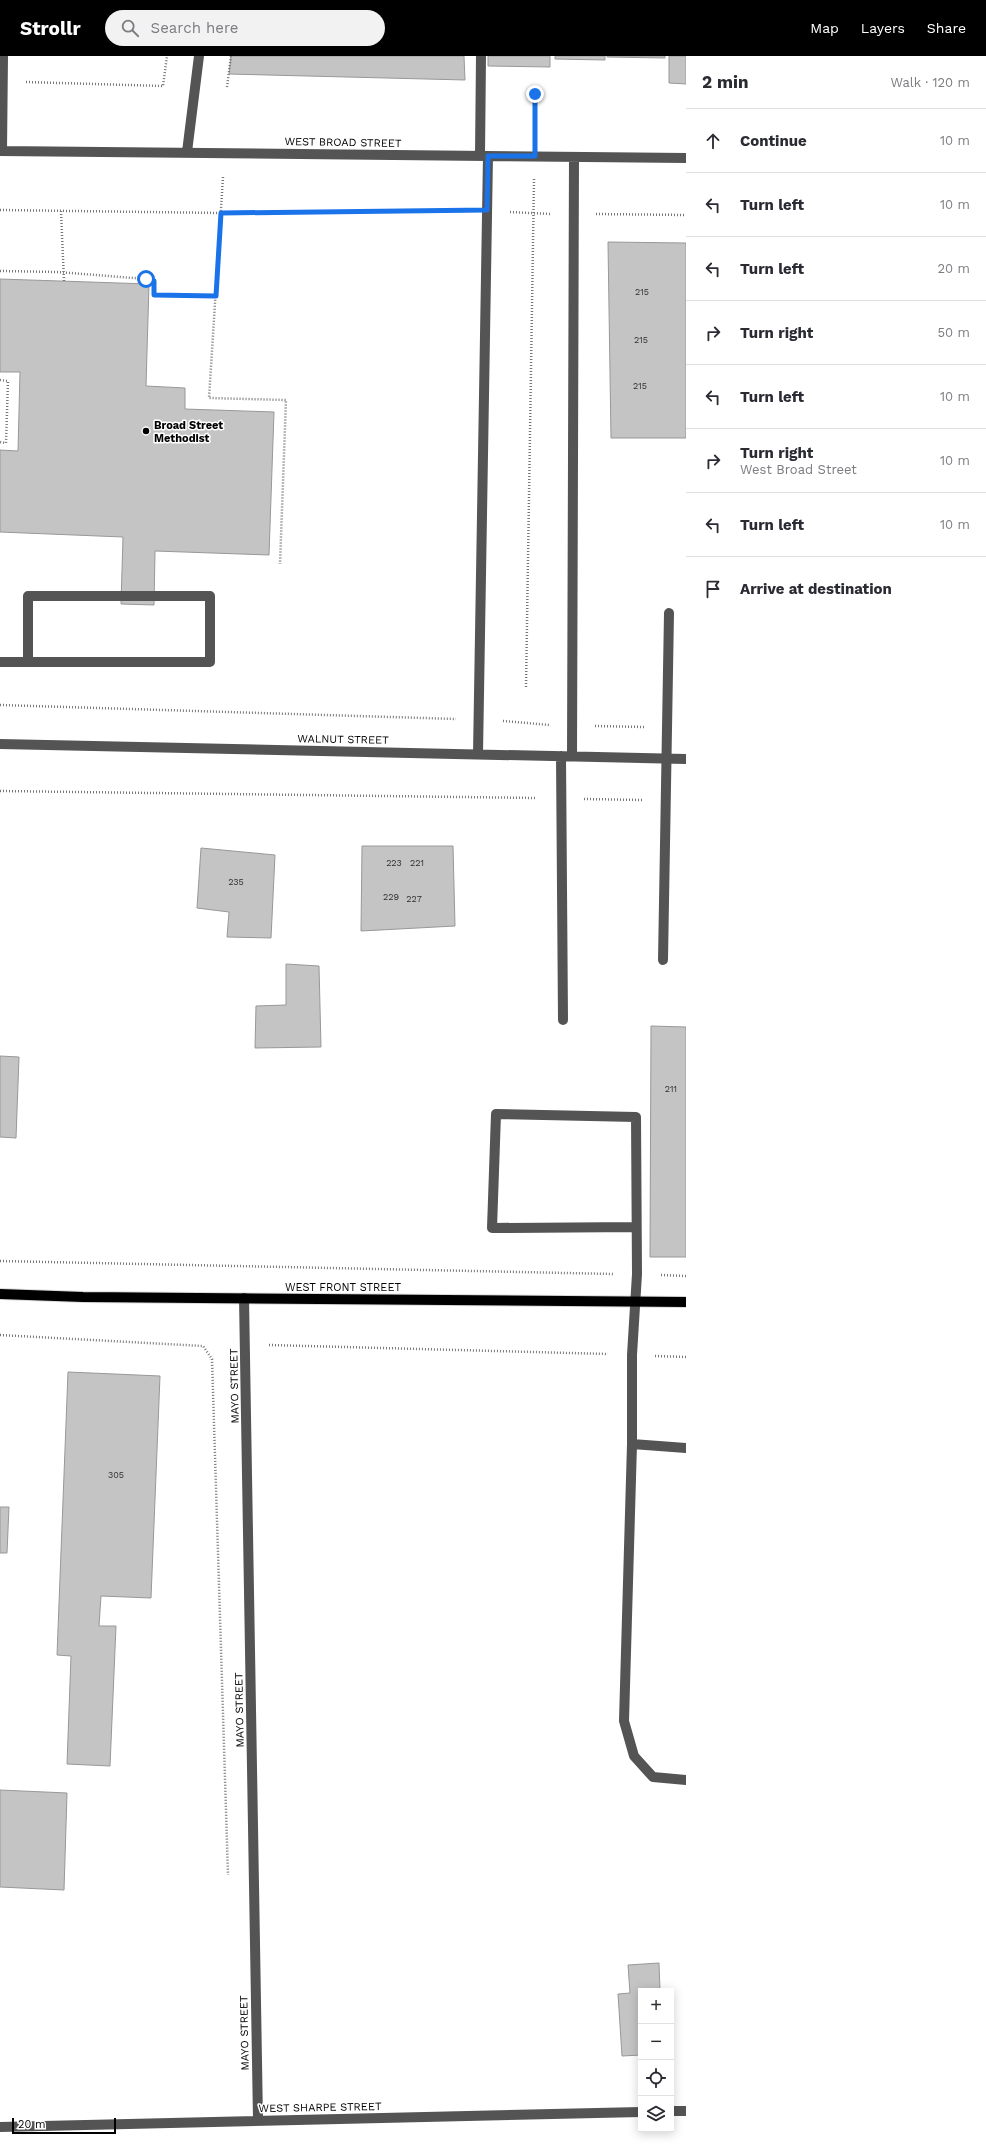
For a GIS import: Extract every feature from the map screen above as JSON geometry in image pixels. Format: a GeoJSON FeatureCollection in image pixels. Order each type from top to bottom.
{"type":"FeatureCollection","features":[{"type":"Feature","properties":{"kind":"main road","name":"WEST FRONT STREET"},"geometry":{"type":"LineString","coordinates":[[0,1294],[83,1297],[686,1302]]}},
{"type":"Feature","properties":{"kind":"street"},"geometry":{"type":"LineString","coordinates":[[1,151],[3,56]]}},
{"type":"Feature","properties":{"kind":"street"},"geometry":{"type":"LineString","coordinates":[[187,152],[199,56]]}},
{"type":"Feature","properties":{"kind":"street"},"geometry":{"type":"LineString","coordinates":[[478,754],[487,210],[481,56]]}},
{"type":"Feature","properties":{"kind":"street","name":"WEST BROAD STREET"},"geometry":{"type":"LineString","coordinates":[[1,151],[686,158]]}},
{"type":"Feature","properties":{"kind":"street"},"geometry":{"type":"LineString","coordinates":[[572,756],[574,157]]}},
{"type":"Feature","properties":{"kind":"street"},"geometry":{"type":"LineString","coordinates":[[0,662],[28,662],[210,662],[210,596],[28,596],[28,662]]}},
{"type":"Feature","properties":{"kind":"street"},"geometry":{"type":"LineString","coordinates":[[663,960],[668,758],[669,613]]}},
{"type":"Feature","properties":{"kind":"street","name":"WALNUT STREET"},"geometry":{"type":"LineString","coordinates":[[0,744],[686,759]]}},
{"type":"Feature","properties":{"kind":"street"},"geometry":{"type":"LineString","coordinates":[[561,756],[563,1020]]}},
{"type":"Feature","properties":{"kind":"street"},"geometry":{"type":"LineString","coordinates":[[636,1227],[492,1228],[496,1114],[636,1117],[637,1274],[632,1355],[632,1444],[624,1721],[634,1756],[652,1778],[686,1780]]}},
{"type":"Feature","properties":{"kind":"street","name":"MAYO STREET"},"geometry":{"type":"LineString","coordinates":[[244,1298],[258,2120]]}},
{"type":"Feature","properties":{"kind":"street"},"geometry":{"type":"LineString","coordinates":[[632,1444],[686,1448]]}},
{"type":"Feature","properties":{"kind":"street"},"geometry":{"type":"LineString","coordinates":[[674,2111],[686,2111]]}},
{"type":"Feature","properties":{"kind":"street","name":"WEST SHARPE STREET"},"geometry":{"type":"LineString","coordinates":[[0,2127],[638,2112]]}},
{"type":"Feature","properties":{"kind":"path"},"geometry":{"type":"LineString","coordinates":[[3,81],[163,86],[167,56]]}},
{"type":"Feature","properties":{"kind":"path"},"geometry":{"type":"LineString","coordinates":[[227,87],[231,56]]}},
{"type":"Feature","properties":{"kind":"path"},"geometry":{"type":"LineString","coordinates":[[526,687],[535,94]]}},
{"type":"Feature","properties":{"kind":"path"},"geometry":{"type":"LineString","coordinates":[[225,153],[210,398],[286,400],[280,564]]}},
{"type":"Feature","properties":{"kind":"path"},"geometry":{"type":"LineString","coordinates":[[0,210],[221,213],[487,210],[534,213],[686,215]]}},
{"type":"Feature","properties":{"kind":"path"},"geometry":{"type":"LineString","coordinates":[[61,211],[66,272],[64,281]]}},
{"type":"Feature","properties":{"kind":"path"},"geometry":{"type":"LineString","coordinates":[[0,271],[66,272],[146,279],[154,281],[154,295],[216,296]]}},
{"type":"Feature","properties":{"kind":"path"},"geometry":{"type":"LineString","coordinates":[[0,380],[8,381],[6,442],[0,442]]}},
{"type":"Feature","properties":{"kind":"path"},"geometry":{"type":"LineString","coordinates":[[0,705],[478,720],[572,726],[668,727]]}},
{"type":"Feature","properties":{"kind":"path"},"geometry":{"type":"LineString","coordinates":[[0,791],[488,796],[561,799],[667,800]]}},
{"type":"Feature","properties":{"kind":"path"},"geometry":{"type":"LineString","coordinates":[[0,1261],[686,1276]]}},
{"type":"Feature","properties":{"kind":"path"},"geometry":{"type":"LineString","coordinates":[[0,1335],[203,1346],[212,1359],[228,1880]]}},
{"type":"Feature","properties":{"kind":"path"},"geometry":{"type":"LineString","coordinates":[[266,1351],[269,1345],[686,1357]]}},
{"type":"Feature","properties":{"kind":"building"},"geometry":{"type":"Polygon","coordinates":[[[231,56],[464,56],[465,80],[229,74],[231,56]]]}},
{"type":"Feature","properties":{"kind":"building"},"geometry":{"type":"Polygon","coordinates":[[[488,56],[550,56],[550,67],[488,66],[488,56]]]}},
{"type":"Feature","properties":{"kind":"building"},"geometry":{"type":"Polygon","coordinates":[[[555,56],[605,56],[605,60],[555,59],[555,56]]]}},
{"type":"Feature","properties":{"kind":"building"},"geometry":{"type":"Polygon","coordinates":[[[665,56],[665,58],[607,57],[665,56]]]}},
{"type":"Feature","properties":{"kind":"building"},"geometry":{"type":"Polygon","coordinates":[[[669,56],[686,56],[686,84],[669,83],[669,56]]]}},
{"type":"Feature","properties":{"kind":"building"},"geometry":{"type":"Polygon","coordinates":[[[608,242],[686,243],[686,438],[611,438],[608,242]]]}},
{"type":"Feature","properties":{"kind":"building","name":"Broad Street Methodist"},"geometry":{"type":"Polygon","coordinates":[[[0,279],[149,284],[146,386],[185,388],[185,409],[274,412],[269,555],[155,551],[154,605],[121,604],[123,537],[0,532],[0,450],[18,451],[20,372],[0,372],[0,279]]]}},
{"type":"Feature","properties":{"kind":"building"},"geometry":{"type":"Polygon","coordinates":[[[362,846],[453,846],[455,926],[361,931],[362,846]]]}},
{"type":"Feature","properties":{"kind":"building"},"geometry":{"type":"Polygon","coordinates":[[[201,848],[275,855],[271,938],[227,937],[229,912],[197,908],[201,848]]]}},
{"type":"Feature","properties":{"kind":"building"},"geometry":{"type":"Polygon","coordinates":[[[286,964],[319,966],[321,1047],[255,1048],[256,1006],[286,1005],[286,964]]]}},
{"type":"Feature","properties":{"kind":"building"},"geometry":{"type":"Polygon","coordinates":[[[651,1026],[686,1027],[686,1257],[650,1257],[651,1026]]]}},
{"type":"Feature","properties":{"kind":"building"},"geometry":{"type":"Polygon","coordinates":[[[0,1056],[19,1057],[16,1138],[0,1137],[0,1056]]]}},
{"type":"Feature","properties":{"kind":"building"},"geometry":{"type":"Polygon","coordinates":[[[68,1372],[160,1376],[151,1598],[101,1596],[99,1626],[116,1626],[110,1766],[67,1764],[71,1656],[57,1655],[68,1372]]]}},
{"type":"Feature","properties":{"kind":"building"},"geometry":{"type":"Polygon","coordinates":[[[0,1507],[9,1507],[7,1553],[0,1553],[0,1507]]]}},
{"type":"Feature","properties":{"kind":"building"},"geometry":{"type":"Polygon","coordinates":[[[0,1790],[67,1793],[64,1890],[0,1887],[0,1790]]]}},
{"type":"Feature","properties":{"kind":"building"},"geometry":{"type":"Polygon","coordinates":[[[659,1963],[660,1988],[638,1988],[638,2055],[622,2056],[618,1994],[630,1993],[628,1965],[659,1963]]]}},
{"type":"Feature","properties":{"kind":"place","name":"Broad Street Methodist"},"geometry":{"type":"Point","coordinates":[146,431]}},
{"type":"Feature","properties":{"kind":"route"},"geometry":{"type":"LineString","coordinates":[[146,279],[154,281],[154,295],[216,296],[221,213],[487,210],[488,156],[535,156],[535,94]]}}]}
